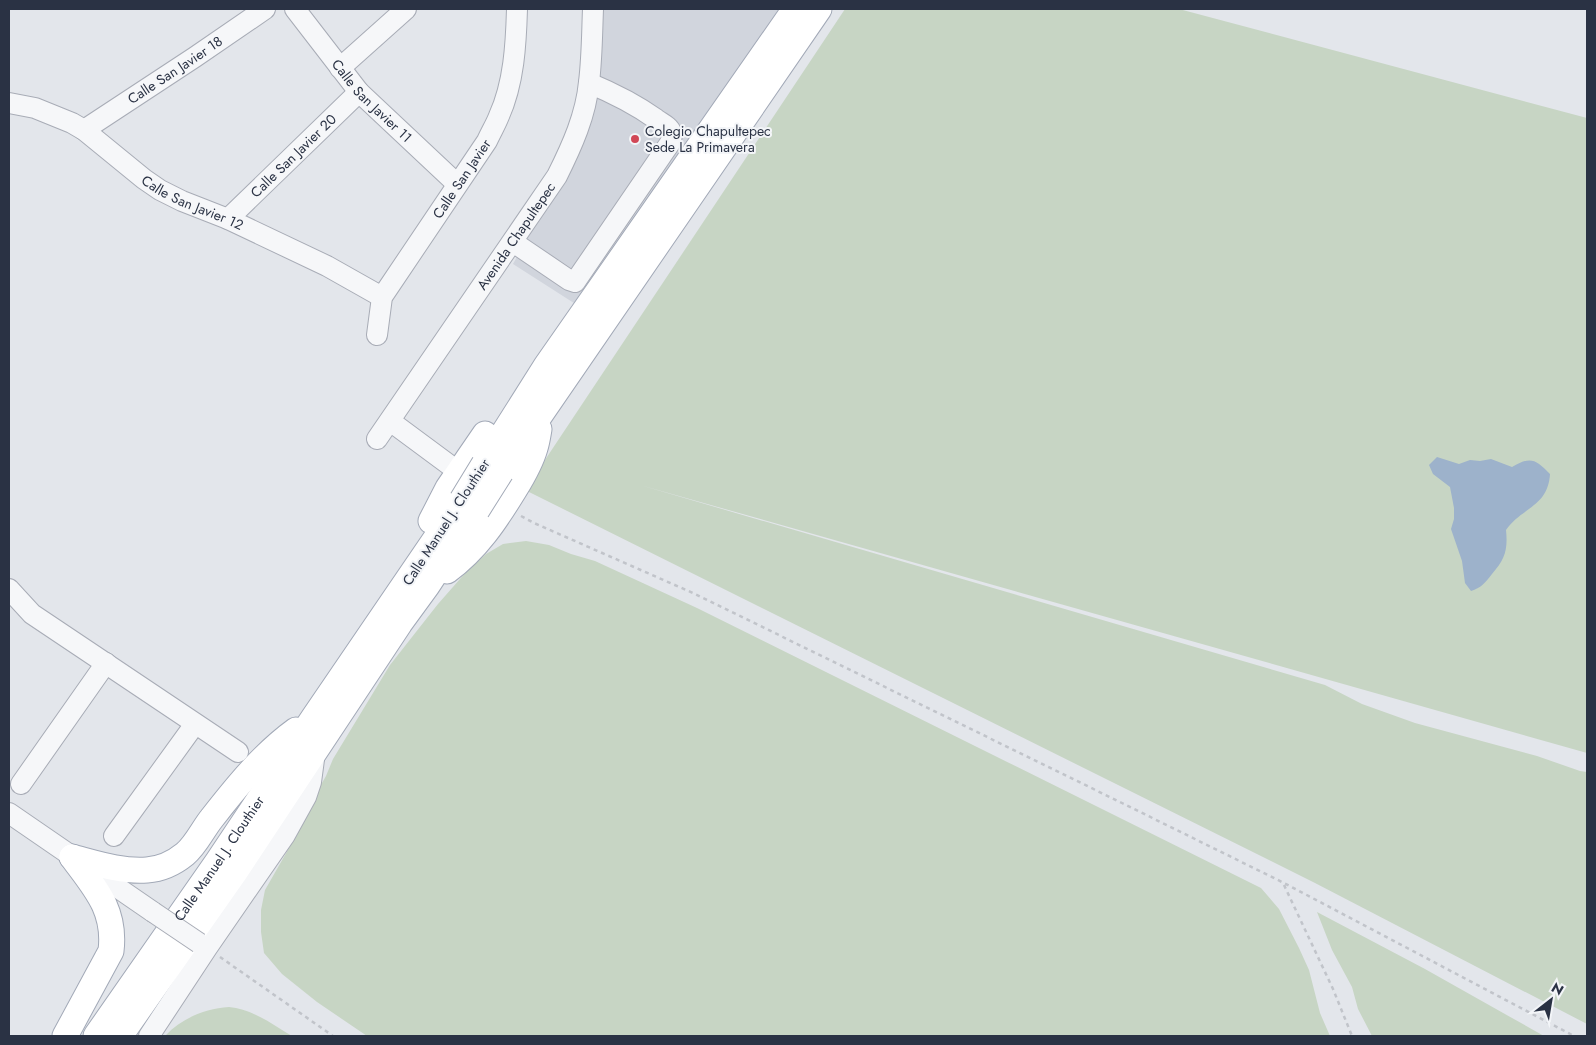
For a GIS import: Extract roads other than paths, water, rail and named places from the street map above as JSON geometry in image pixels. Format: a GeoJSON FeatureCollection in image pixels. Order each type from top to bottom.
{"type":"FeatureCollection","features":[{"type":"Feature","properties":{"kind":"main road","name":"Calle Manuel J. Clouthier"},"geometry":{"type":"LineString","coordinates":[[96,1036],[218,861],[314,717],[416,585],[493,468],[546,366],[796,9]]}},
{"type":"Feature","properties":{"kind":"main road","name":"Calle Manuel J. Clouthier"},"geometry":{"type":"LineString","coordinates":[[493,468],[542,413],[819,9]]}},
{"type":"Feature","properties":{"kind":"main road"},"geometry":{"type":"LineString","coordinates":[[542,413],[535,448],[529,463],[488,531],[459,562],[416,585],[409,566],[421,538],[448,488],[502,409],[523,386],[546,366]]}},
{"type":"Feature","properties":{"kind":"main road","name":"Calle Manuel J. Clouthier"},"geometry":{"type":"LineString","coordinates":[[120,1036],[209,910],[400,622],[416,585]]}},
{"type":"Feature","properties":{"kind":"main road"},"geometry":{"type":"LineString","coordinates":[[72,857],[122,868],[146,870],[165,866],[176,860],[186,852],[218,810],[256,766],[288,736],[314,717]]}},
{"type":"Feature","properties":{"kind":"main road"},"geometry":{"type":"LineString","coordinates":[[65,1036],[111,951],[112,939],[112,928],[101,895],[72,857]]}},
{"type":"Feature","properties":{"kind":"street","name":"Calle San Javier 18"},"geometry":{"type":"LineString","coordinates":[[84,130],[265,9]]}},
{"type":"Feature","properties":{"kind":"street","name":"Calle San Javier 11"},"geometry":{"type":"LineString","coordinates":[[295,9],[359,92],[457,184]]}},
{"type":"Feature","properties":{"kind":"street"},"geometry":{"type":"LineString","coordinates":[[340,68],[406,9]]}},
{"type":"Feature","properties":{"kind":"street","name":"Calle San Javier"},"geometry":{"type":"LineString","coordinates":[[377,335],[382,297],[487,140],[500,115],[513,59],[517,9]]}},
{"type":"Feature","properties":{"kind":"street","name":"Avenida Chapultepec"},"geometry":{"type":"LineString","coordinates":[[377,439],[557,176],[573,142],[584,107],[589,83],[593,9]]}},
{"type":"Feature","properties":{"kind":"street"},"geometry":{"type":"LineString","coordinates":[[513,242],[569,280],[575,282],[670,143],[672,132],[668,128],[616,94],[589,83]]}},
{"type":"Feature","properties":{"kind":"street","name":"Calle San Javier 20"},"geometry":{"type":"LineString","coordinates":[[228,219],[359,92]]}},
{"type":"Feature","properties":{"kind":"street","name":"Calle San Javier 12"},"geometry":{"type":"LineString","coordinates":[[9,103],[36,108],[84,130],[160,190],[228,219],[343,274],[382,297]]}},
{"type":"Feature","properties":{"kind":"street"},"geometry":{"type":"LineString","coordinates":[[390,421],[504,507]]}},
{"type":"Feature","properties":{"kind":"street"},"geometry":{"type":"LineString","coordinates":[[10,595],[32,614],[238,752]]}},
{"type":"Feature","properties":{"kind":"street"},"geometry":{"type":"LineString","coordinates":[[21,784],[106,663]]}},
{"type":"Feature","properties":{"kind":"street"},"geometry":{"type":"LineString","coordinates":[[114,836],[195,724]]}},
{"type":"Feature","properties":{"kind":"street"},"geometry":{"type":"LineString","coordinates":[[149,1036],[203,945],[297,816],[311,782],[315,750]]}},
{"type":"Feature","properties":{"kind":"street"},"geometry":{"type":"LineString","coordinates":[[9,814],[203,945]]}},
{"type":"Feature","properties":{"kind":"water"},"geometry":{"type":"Polygon","coordinates":[[[1437,457],[1459,464],[1470,460],[1491,459],[1512,467],[1528,460],[1537,462],[1550,474],[1545,493],[1533,506],[1512,522],[1506,530],[1506,549],[1500,564],[1483,585],[1471,591],[1465,583],[1462,561],[1451,529],[1454,519],[1454,508],[1450,487],[1433,474],[1429,465],[1437,457]]]}},
{"type":"Feature","properties":{"kind":"place","name":"Colegio Chapultepec Sede La Primavera"},"geometry":{"type":"Point","coordinates":[635,139]}}]}
